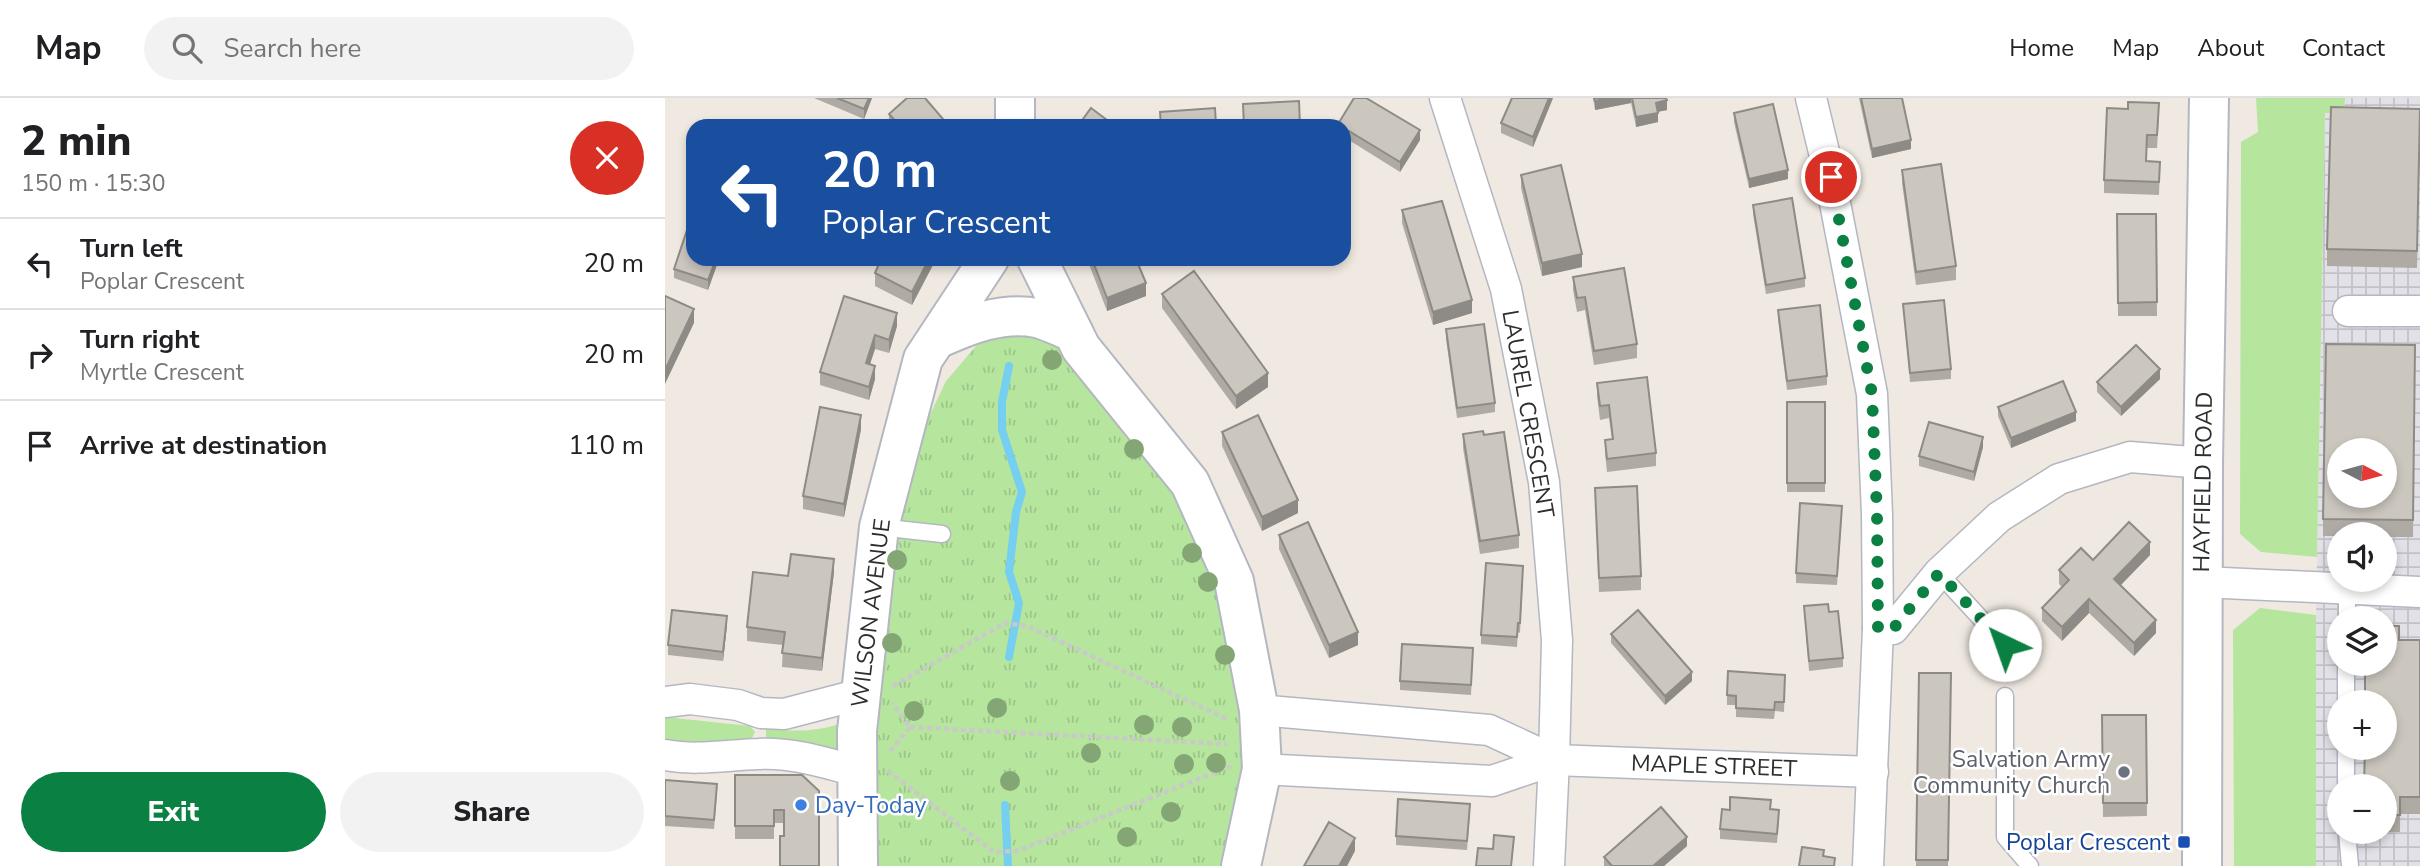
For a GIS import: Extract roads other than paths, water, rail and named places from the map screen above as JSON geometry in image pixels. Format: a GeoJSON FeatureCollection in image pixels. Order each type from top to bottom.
{"type":"FeatureCollection","features":[{"type":"Feature","properties":{"kind":"street"},"geometry":{"type":"LineString","coordinates":[[1014,98],[1015,119]]}},
{"type":"Feature","properties":{"kind":"street","name":"LAUREL CRESCENT"},"geometry":{"type":"LineString","coordinates":[[1445,98],[1506,289],[1544,482],[1557,640],[1549,866]]}},
{"type":"Feature","properties":{"kind":"street"},"geometry":{"type":"LineString","coordinates":[[1811,98],[1831,177],[1872,394],[1878,629],[1868,866]]}},
{"type":"Feature","properties":{"kind":"street","name":"HAYFIELD ROAD"},"geometry":{"type":"LineString","coordinates":[[2202,866],[2203,463],[2209,98]]}},
{"type":"Feature","properties":{"kind":"street","name":"WILSON AVENUE"},"geometry":{"type":"LineString","coordinates":[[858,866],[872,771],[872,693],[879,527],[923,359],[984,266]]}},
{"type":"Feature","properties":{"kind":"street"},"geometry":{"type":"LineString","coordinates":[[1040,266],[1081,348],[1190,483],[1234,581],[1247,767],[1241,866]]}},
{"type":"Feature","properties":{"kind":"street"},"geometry":{"type":"LineString","coordinates":[[2348,311],[2420,311]]}},
{"type":"Feature","properties":{"kind":"street"},"geometry":{"type":"LineString","coordinates":[[937,339],[975,322],[1007,317],[1038,318],[1073,332]]}},
{"type":"Feature","properties":{"kind":"street"},"geometry":{"type":"LineString","coordinates":[[1878,629],[1893,629],[1939,573],[1999,517],[2059,479],[2130,457],[2203,463]]}},
{"type":"Feature","properties":{"kind":"street"},"geometry":{"type":"LineString","coordinates":[[2202,582],[2327,587]]}},
{"type":"Feature","properties":{"kind":"street"},"geometry":{"type":"LineString","coordinates":[[2397,591],[2420,592]]}},
{"type":"Feature","properties":{"kind":"street"},"geometry":{"type":"LineString","coordinates":[[665,702],[690,699],[737,705],[761,713],[784,714],[872,693]]}},
{"type":"Feature","properties":{"kind":"street","name":"MAPLE STREET"},"geometry":{"type":"LineString","coordinates":[[1245,716],[1489,730],[1554,760]]}},
{"type":"Feature","properties":{"kind":"street"},"geometry":{"type":"LineString","coordinates":[[665,755],[721,758],[774,754],[872,771]]}},
{"type":"Feature","properties":{"kind":"street","name":"MAPLE STREET"},"geometry":{"type":"LineString","coordinates":[[1247,767],[1492,780],[1554,760],[1873,772]]}},
{"type":"Feature","properties":{"kind":"lane"},"geometry":{"type":"LineString","coordinates":[[879,527],[942,534]]}},
{"type":"Feature","properties":{"kind":"lane"},"geometry":{"type":"LineString","coordinates":[[1939,573],[2005,645]]}},
{"type":"Feature","properties":{"kind":"lane"},"geometry":{"type":"LineString","coordinates":[[2005,696],[2005,837],[2030,866]]}},
{"type":"Feature","properties":{"kind":"lane"},"geometry":{"type":"LineString","coordinates":[[2348,844],[2350,866]]}},
{"type":"Feature","properties":{"kind":"waterway"},"geometry":{"type":"LineString","coordinates":[[1009,366],[1002,402],[1002,430],[1022,492],[1016,512],[1009,572],[1019,603],[1009,657]]}},
{"type":"Feature","properties":{"kind":"waterway"},"geometry":{"type":"LineString","coordinates":[[1005,805],[1008,866]]}},
{"type":"Feature","properties":{"kind":"place","name":"Salvation Army Community Church"},"geometry":{"type":"Point","coordinates":[2124,772]}},
{"type":"Feature","properties":{"kind":"place","name":"Day-Today"},"geometry":{"type":"Point","coordinates":[801,805]}},
{"type":"Feature","properties":{"kind":"place","name":"Poplar Crescent"},"geometry":{"type":"Point","coordinates":[2184,842]}}]}
